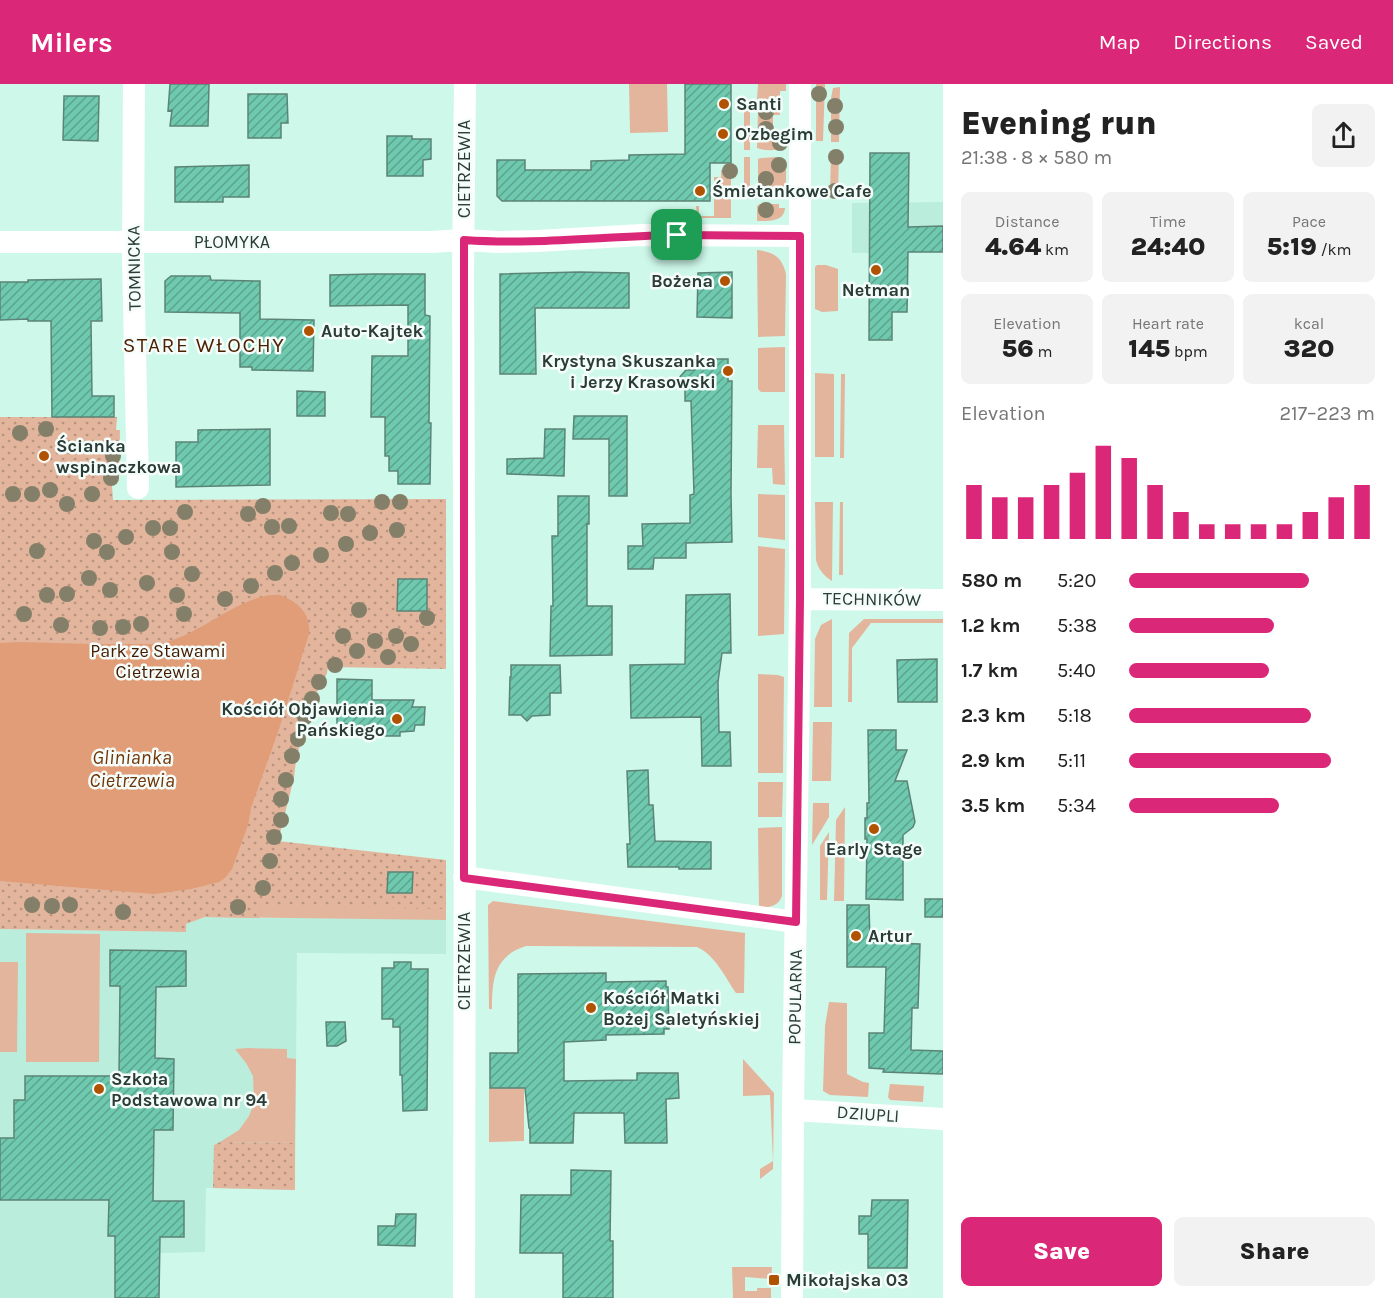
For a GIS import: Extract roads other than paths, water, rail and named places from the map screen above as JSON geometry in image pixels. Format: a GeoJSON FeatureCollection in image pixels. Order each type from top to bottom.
{"type":"FeatureCollection","features":[{"type":"Feature","properties":{"kind":"street","name":"TOMNICKA"},"geometry":{"type":"LineString","coordinates":[[134,84],[133,242],[138,488]]}},
{"type":"Feature","properties":{"kind":"street","name":"CIETRZEWIA"},"geometry":{"type":"LineString","coordinates":[[464,1298],[465,84]]}},
{"type":"Feature","properties":{"kind":"street","name":"POPULARNA"},"geometry":{"type":"LineString","coordinates":[[792,1298],[800,599],[800,84]]}},
{"type":"Feature","properties":{"kind":"street","name":"PŁOMYKA"},"geometry":{"type":"LineString","coordinates":[[0,242],[430,242],[464,240],[498,242],[642,236],[800,236]]}},
{"type":"Feature","properties":{"kind":"street","name":"TECHNIKÓW"},"geometry":{"type":"LineString","coordinates":[[800,599],[943,600]]}},
{"type":"Feature","properties":{"kind":"street"},"geometry":{"type":"LineString","coordinates":[[464,878],[796,922]]}},
{"type":"Feature","properties":{"kind":"street","name":"DZIUPLI"},"geometry":{"type":"LineString","coordinates":[[793,1110],[943,1119]]}},
{"type":"Feature","properties":{"kind":"water","name":"Glinianka Cietrzewia"},"geometry":{"type":"Polygon","coordinates":[[[280,595],[302,609],[308,620],[309,634],[251,808],[248,825],[232,869],[225,878],[219,882],[191,889],[154,894],[0,881],[0,643],[158,644],[198,629],[248,602],[266,596],[280,595]]]}},
{"type":"Feature","properties":{"kind":"place","name":"Santi"},"geometry":{"type":"Point","coordinates":[724,104]}},
{"type":"Feature","properties":{"kind":"place","name":"O'zbegim"},"geometry":{"type":"Point","coordinates":[723,134]}},
{"type":"Feature","properties":{"kind":"place","name":"Śmietankowe Cafe"},"geometry":{"type":"Point","coordinates":[700,191]}},
{"type":"Feature","properties":{"kind":"place","name":"Netman"},"geometry":{"type":"Point","coordinates":[876,270]}},
{"type":"Feature","properties":{"kind":"place","name":"Bożena"},"geometry":{"type":"Point","coordinates":[725,281]}},
{"type":"Feature","properties":{"kind":"place","name":"Auto-Kajtek"},"geometry":{"type":"Point","coordinates":[309,331]}},
{"type":"Feature","properties":{"kind":"place","name":"Krystyna Skuszanka i Jerzy Krasowski"},"geometry":{"type":"Point","coordinates":[728,371]}},
{"type":"Feature","properties":{"kind":"place","name":"Ścianka wspinaczkowa"},"geometry":{"type":"Point","coordinates":[44,456]}},
{"type":"Feature","properties":{"kind":"place","name":"Kościół Objawienia Pańskiego"},"geometry":{"type":"Point","coordinates":[397,719]}},
{"type":"Feature","properties":{"kind":"place","name":"Early Stage"},"geometry":{"type":"Point","coordinates":[874,829]}},
{"type":"Feature","properties":{"kind":"place","name":"Artur"},"geometry":{"type":"Point","coordinates":[856,936]}},
{"type":"Feature","properties":{"kind":"place","name":"Kościół Matki Bożej Saletyńskiej"},"geometry":{"type":"Point","coordinates":[591,1008]}},
{"type":"Feature","properties":{"kind":"place","name":"Szkoła Podstawowa nr 94"},"geometry":{"type":"Point","coordinates":[99,1089]}},
{"type":"Feature","properties":{"kind":"place","name":"Mikołajska 03"},"geometry":{"type":"Point","coordinates":[774,1280]}},
{"type":"Feature","properties":{"kind":"district","name":"STARE WŁOCHY"},"geometry":{"type":"Point","coordinates":[204,345]}},
{"type":"Feature","properties":{"kind":"park label","name":"Park ze Stawami Cietrzewia"},"geometry":{"type":"Point","coordinates":[158,661]}}]}
